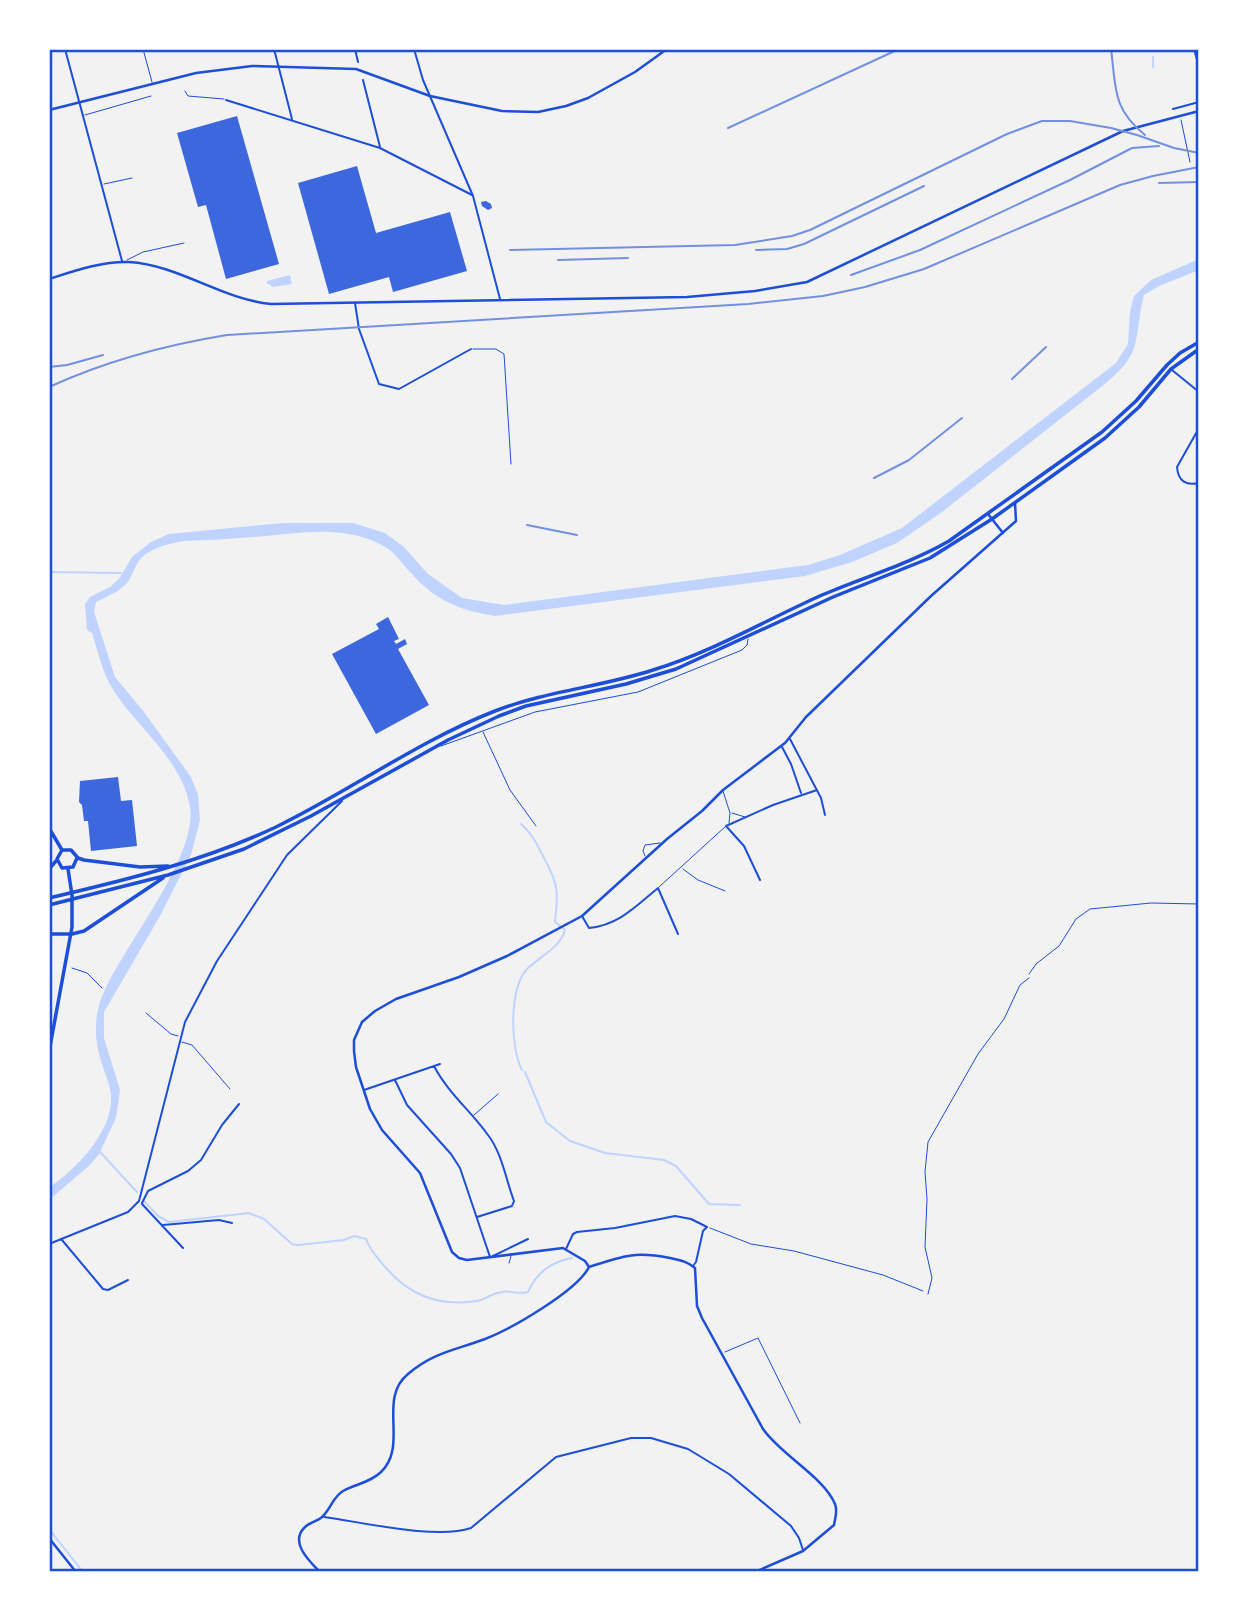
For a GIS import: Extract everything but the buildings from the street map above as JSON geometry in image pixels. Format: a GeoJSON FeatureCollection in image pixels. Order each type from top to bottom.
{"type":"FeatureCollection","features":[{"type":"Feature","properties":{"kind":"main road"},"geometry":{"type":"LineString","coordinates":[[50,897],[173,866],[242,842],[287,821],[473,719],[510,705],[652,671],[831,591],[927,553],[1102,432],[1136,401],[1167,365],[1180,353],[1199,342]]}},
{"type":"Feature","properties":{"kind":"main road"},"geometry":{"type":"LineString","coordinates":[[50,904],[197,866],[278,833],[427,751],[512,711],[654,676],[698,660],[833,597],[930,558],[992,519],[1114,430],[1139,407],[1171,369],[1199,349]]}},
{"type":"Feature","properties":{"kind":"main road"},"geometry":{"type":"LineString","coordinates":[[49,828],[62,850]]}},
{"type":"Feature","properties":{"kind":"main road"},"geometry":{"type":"LineString","coordinates":[[62,850],[71,850],[84,860],[133,866],[173,866]]}},
{"type":"Feature","properties":{"kind":"main road"},"geometry":{"type":"LineString","coordinates":[[49,869],[62,850]]}},
{"type":"Feature","properties":{"kind":"main road"},"geometry":{"type":"LineString","coordinates":[[57,859],[60,867],[68,869],[75,865],[76,856]]}},
{"type":"Feature","properties":{"kind":"main road"},"geometry":{"type":"LineString","coordinates":[[49,1052],[72,934],[73,905],[68,869]]}},
{"type":"Feature","properties":{"kind":"main road"},"geometry":{"type":"LineString","coordinates":[[49,934],[84,931],[143,889],[168,875]]}},
{"type":"Feature","properties":{"kind":"street"},"geometry":{"type":"LineString","coordinates":[[65,49],[122,262]]}},
{"type":"Feature","properties":{"kind":"street"},"geometry":{"type":"LineString","coordinates":[[274,49],[292,121]]}},
{"type":"Feature","properties":{"kind":"street"},"geometry":{"type":"LineString","coordinates":[[355,49],[358,62]]}},
{"type":"Feature","properties":{"kind":"street"},"geometry":{"type":"LineString","coordinates":[[414,49],[430,96],[473,196],[500,300]]}},
{"type":"Feature","properties":{"kind":"street"},"geometry":{"type":"LineString","coordinates":[[49,110],[216,70],[278,67],[356,69],[430,96],[524,113],[552,110],[588,98],[635,72],[667,49]]}},
{"type":"Feature","properties":{"kind":"street"},"geometry":{"type":"LineString","coordinates":[[1195,49],[1199,67]]}},
{"type":"Feature","properties":{"kind":"street"},"geometry":{"type":"LineString","coordinates":[[363,80],[380,148]]}},
{"type":"Feature","properties":{"kind":"street"},"geometry":{"type":"LineString","coordinates":[[226,100],[380,148],[473,196]]}},
{"type":"Feature","properties":{"kind":"street"},"geometry":{"type":"LineString","coordinates":[[1173,109],[1199,102]]}},
{"type":"Feature","properties":{"kind":"street"},"geometry":{"type":"LineString","coordinates":[[49,279],[122,262],[151,266],[228,295],[271,304],[687,297],[797,285],[1123,131],[1199,111]]}},
{"type":"Feature","properties":{"kind":"street"},"geometry":{"type":"LineString","coordinates":[[356,302],[360,331],[379,384],[399,389],[471,349]]}},
{"type":"Feature","properties":{"kind":"street"},"geometry":{"type":"LineString","coordinates":[[1171,369],[1199,391]]}},
{"type":"Feature","properties":{"kind":"street"},"geometry":{"type":"LineString","coordinates":[[1199,428],[1177,467],[1177,474],[1182,481],[1199,483]]}},
{"type":"Feature","properties":{"kind":"street"},"geometry":{"type":"LineString","coordinates":[[589,1267],[585,1261],[566,1250],[540,1249],[467,1260],[452,1252],[420,1173],[382,1130],[363,1090],[356,1067],[355,1040],[362,1023],[376,1011],[407,995],[459,977],[507,956],[582,916],[723,790],[781,746],[806,718],[931,596],[1016,521],[1016,501]]}},
{"type":"Feature","properties":{"kind":"street"},"geometry":{"type":"LineString","coordinates":[[986,513],[1003,533]]}},
{"type":"Feature","properties":{"kind":"street"},"geometry":{"type":"LineString","coordinates":[[789,738],[817,790],[825,815]]}},
{"type":"Feature","properties":{"kind":"street"},"geometry":{"type":"LineString","coordinates":[[781,746],[791,764],[801,793]]}},
{"type":"Feature","properties":{"kind":"street"},"geometry":{"type":"LineString","coordinates":[[760,880],[744,846],[726,826],[801,793],[805,795],[817,790]]}},
{"type":"Feature","properties":{"kind":"street"},"geometry":{"type":"LineString","coordinates":[[140,1202],[185,1022],[218,961],[286,855],[344,798]]}},
{"type":"Feature","properties":{"kind":"street"},"geometry":{"type":"LineString","coordinates":[[582,916],[589,928],[611,924],[657,888],[678,934]]}},
{"type":"Feature","properties":{"kind":"street"},"geometry":{"type":"LineString","coordinates":[[363,1090],[440,1064]]}},
{"type":"Feature","properties":{"kind":"street"},"geometry":{"type":"LineString","coordinates":[[434,1066],[445,1086],[489,1136],[496,1149],[513,1204],[477,1217]]}},
{"type":"Feature","properties":{"kind":"street"},"geometry":{"type":"LineString","coordinates":[[394,1080],[407,1105],[451,1154],[460,1168],[491,1256]]}},
{"type":"Feature","properties":{"kind":"street"},"geometry":{"type":"LineString","coordinates":[[49,1244],[128,1212],[148,1191],[188,1171],[201,1160],[222,1125],[239,1104]]}},
{"type":"Feature","properties":{"kind":"street"},"geometry":{"type":"LineString","coordinates":[[140,1202],[183,1248]]}},
{"type":"Feature","properties":{"kind":"street"},"geometry":{"type":"LineString","coordinates":[[566,1250],[576,1232],[683,1216],[706,1227],[696,1262],[692,1266]]}},
{"type":"Feature","properties":{"kind":"street"},"geometry":{"type":"LineString","coordinates":[[163,1225],[219,1220],[232,1223]]}},
{"type":"Feature","properties":{"kind":"street"},"geometry":{"type":"LineString","coordinates":[[61,1239],[103,1289],[108,1290],[128,1280]]}},
{"type":"Feature","properties":{"kind":"street"},"geometry":{"type":"LineString","coordinates":[[491,1256],[528,1239]]}},
{"type":"Feature","properties":{"kind":"street"},"geometry":{"type":"LineString","coordinates":[[320,1572],[302,1551],[299,1541],[306,1527],[323,1517],[342,1492],[365,1483],[386,1466],[393,1441],[393,1395],[407,1374],[436,1356],[489,1338],[563,1294],[589,1267],[618,1257],[644,1253],[684,1261],[692,1266],[697,1274],[697,1306],[763,1429],[774,1443],[828,1492],[836,1505],[834,1525],[803,1551],[755,1572]]}},
{"type":"Feature","properties":{"kind":"street"},"geometry":{"type":"LineString","coordinates":[[323,1517],[425,1531],[458,1532],[471,1528],[556,1457],[631,1438],[651,1438],[688,1449],[729,1474],[791,1526],[803,1551]]}},
{"type":"Feature","properties":{"kind":"street"},"geometry":{"type":"LineString","coordinates":[[49,1538],[76,1572]]}},
{"type":"Feature","properties":{"kind":"lane"},"geometry":{"type":"LineString","coordinates":[[144,49],[153,84]]}},
{"type":"Feature","properties":{"kind":"lane"},"geometry":{"type":"LineString","coordinates":[[185,91],[188,96],[226,100]]}},
{"type":"Feature","properties":{"kind":"lane"},"geometry":{"type":"LineString","coordinates":[[83,116],[151,96]]}},
{"type":"Feature","properties":{"kind":"lane"},"geometry":{"type":"LineString","coordinates":[[102,185],[132,178]]}},
{"type":"Feature","properties":{"kind":"lane"},"geometry":{"type":"LineString","coordinates":[[122,262],[143,252],[184,243]]}},
{"type":"Feature","properties":{"kind":"lane"},"geometry":{"type":"LineString","coordinates":[[471,349],[496,349],[504,354],[510,464]]}},
{"type":"Feature","properties":{"kind":"lane"},"geometry":{"type":"LineString","coordinates":[[427,751],[535,712],[638,692],[742,650],[747,645],[748,636]]}},
{"type":"Feature","properties":{"kind":"lane"},"geometry":{"type":"LineString","coordinates":[[482,730],[510,790],[536,826]]}},
{"type":"Feature","properties":{"kind":"lane"},"geometry":{"type":"LineString","coordinates":[[657,888],[730,821],[723,790]]}},
{"type":"Feature","properties":{"kind":"lane"},"geometry":{"type":"LineString","coordinates":[[730,813],[745,818]]}},
{"type":"Feature","properties":{"kind":"lane"},"geometry":{"type":"LineString","coordinates":[[646,858],[643,851],[645,845],[662,843]]}},
{"type":"Feature","properties":{"kind":"lane"},"geometry":{"type":"LineString","coordinates":[[928,1294],[932,1278],[925,1247],[925,1172],[928,1142],[978,1054],[1004,1019],[1020,985],[1029,978]]}},
{"type":"Feature","properties":{"kind":"lane"},"geometry":{"type":"LineString","coordinates":[[146,1013],[171,1034],[181,1037]]}},
{"type":"Feature","properties":{"kind":"lane"},"geometry":{"type":"LineString","coordinates":[[180,1041],[192,1045],[230,1089]]}},
{"type":"Feature","properties":{"kind":"lane"},"geometry":{"type":"LineString","coordinates":[[472,1116],[498,1094]]}},
{"type":"Feature","properties":{"kind":"lane"},"geometry":{"type":"LineString","coordinates":[[509,1264],[512,1253]]}},
{"type":"Feature","properties":{"kind":"lane"},"geometry":{"type":"LineString","coordinates":[[721,1353],[758,1338],[800,1423]]}},
{"type":"Feature","properties":{"kind":"path"},"geometry":{"type":"LineString","coordinates":[[1181,121],[1190,162]]}},
{"type":"Feature","properties":{"kind":"path"},"geometry":{"type":"LineString","coordinates":[[682,867],[698,880],[725,891]]}},
{"type":"Feature","properties":{"kind":"path"},"geometry":{"type":"LineString","coordinates":[[1029,978],[1030,971],[1059,946],[1082,914],[1100,907],[1121,908],[1151,903],[1199,904]]}},
{"type":"Feature","properties":{"kind":"path"},"geometry":{"type":"LineString","coordinates":[[72,968],[87,973],[102,988]]}},
{"type":"Feature","properties":{"kind":"path"},"geometry":{"type":"LineString","coordinates":[[706,1227],[751,1244],[794,1251],[883,1275],[928,1294]]}},
{"type":"Feature","properties":{"kind":"water"},"geometry":{"type":"Polygon","coordinates":[[[1199,259],[1199,270],[1144,295],[1136,343],[1127,362],[1106,383],[942,512],[897,543],[852,562],[805,576],[495,616],[449,603],[420,583],[389,549],[369,540],[337,532],[184,541],[163,546],[144,555],[127,583],[96,602],[94,612],[115,677],[191,777],[198,795],[200,820],[191,855],[160,916],[104,1012],[104,1038],[120,1090],[116,1118],[99,1154],[49,1200],[49,1188],[81,1160],[100,1135],[106,1122],[111,1095],[96,1037],[100,1001],[172,875],[189,827],[190,807],[178,774],[112,688],[92,633],[87,630],[85,604],[90,597],[119,579],[132,557],[151,542],[169,534],[283,523],[353,523],[385,533],[404,547],[428,574],[462,598],[504,605],[808,565],[840,555],[902,528],[1116,363],[1128,344],[1134,296],[1151,280],[1199,259]]]}},
{"type":"Feature","properties":{"kind":"water"},"geometry":{"type":"Polygon","coordinates":[[[290,275],[292,284],[273,287],[267,283],[267,281],[290,275]]]}},
{"type":"Feature","properties":{"kind":"waterway"},"geometry":{"type":"LineString","coordinates":[[1153,57],[1153,67]]}},
{"type":"Feature","properties":{"kind":"waterway"},"geometry":{"type":"LineString","coordinates":[[49,572],[121,573]]}},
{"type":"Feature","properties":{"kind":"waterway"},"geometry":{"type":"LineString","coordinates":[[521,824],[530,833],[553,877],[557,897],[555,922],[565,930],[559,942],[527,969],[517,990],[513,1018],[515,1047],[522,1070]]}},
{"type":"Feature","properties":{"kind":"waterway"},"geometry":{"type":"LineString","coordinates":[[525,1072],[546,1122],[570,1141],[605,1153],[664,1160],[676,1166],[709,1204],[740,1205]]}},
{"type":"Feature","properties":{"kind":"waterway"},"geometry":{"type":"LineString","coordinates":[[100,1152],[137,1192]]}},
{"type":"Feature","properties":{"kind":"waterway"},"geometry":{"type":"LineString","coordinates":[[144,1201],[158,1216],[169,1222],[249,1213],[264,1219],[292,1244],[344,1240],[354,1236],[366,1239],[377,1257],[401,1282],[423,1296],[448,1302],[477,1301],[505,1292],[528,1292],[545,1269],[572,1258]]}},
{"type":"Feature","properties":{"kind":"waterway"},"geometry":{"type":"LineString","coordinates":[[49,1529],[83,1572]]}},
{"type":"Feature","properties":{"kind":"railway"},"geometry":{"type":"LineString","coordinates":[[728,128],[899,49]]}},
{"type":"Feature","properties":{"kind":"railway"},"geometry":{"type":"LineString","coordinates":[[1111,49],[1115,86],[1121,106],[1126,116],[1145,135]]}},
{"type":"Feature","properties":{"kind":"railway"},"geometry":{"type":"LineString","coordinates":[[510,250],[735,245],[792,236],[810,230],[1007,134],[1042,121],[1070,121],[1111,128],[1199,153]]}},
{"type":"Feature","properties":{"kind":"railway"},"geometry":{"type":"LineString","coordinates":[[851,275],[920,250],[1132,148],[1159,146]]}},
{"type":"Feature","properties":{"kind":"railway"},"geometry":{"type":"LineString","coordinates":[[49,387],[136,355],[227,335],[748,304],[823,296],[865,287],[924,269],[1120,185],[1199,167]]}},
{"type":"Feature","properties":{"kind":"railway"},"geometry":{"type":"LineString","coordinates":[[1159,183],[1199,182]]}},
{"type":"Feature","properties":{"kind":"railway"},"geometry":{"type":"LineString","coordinates":[[756,250],[787,249],[804,244],[924,186]]}},
{"type":"Feature","properties":{"kind":"railway"},"geometry":{"type":"LineString","coordinates":[[558,260],[628,258]]}},
{"type":"Feature","properties":{"kind":"railway"},"geometry":{"type":"LineString","coordinates":[[1012,379],[1046,347]]}},
{"type":"Feature","properties":{"kind":"railway"},"geometry":{"type":"LineString","coordinates":[[49,367],[103,355]]}},
{"type":"Feature","properties":{"kind":"railway"},"geometry":{"type":"LineString","coordinates":[[874,478],[909,460],[962,418]]}},
{"type":"Feature","properties":{"kind":"railway"},"geometry":{"type":"LineString","coordinates":[[527,525],[577,535]]}}]}
